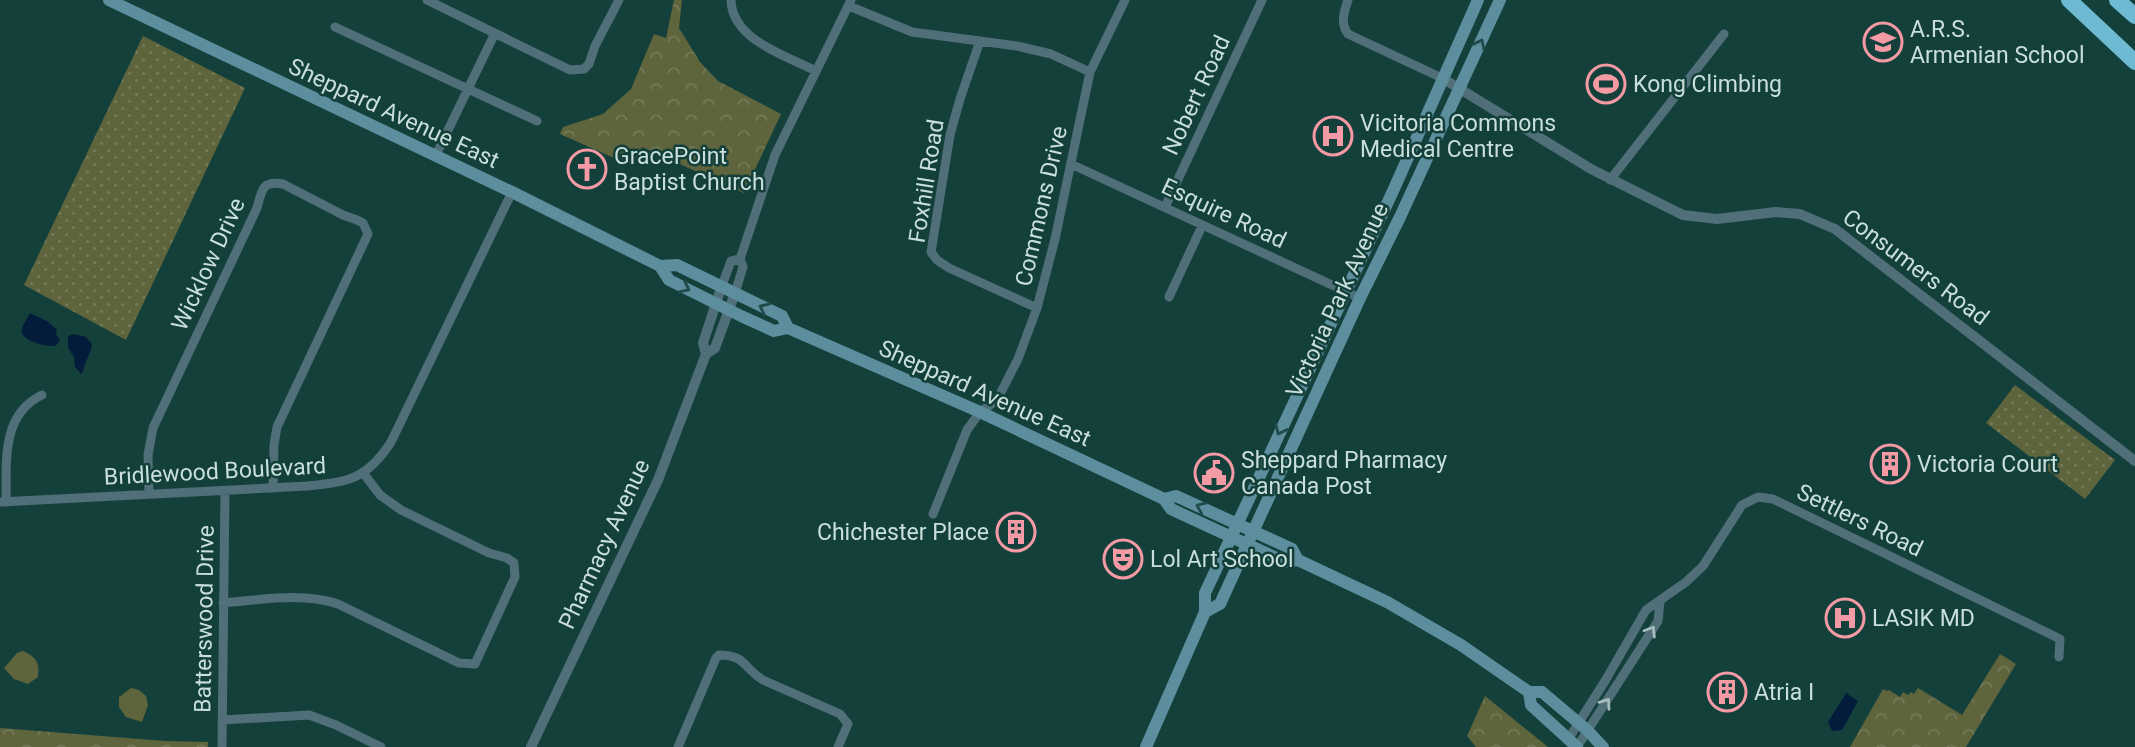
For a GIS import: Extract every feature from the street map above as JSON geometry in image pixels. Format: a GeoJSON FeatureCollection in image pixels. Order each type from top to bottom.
{"type":"FeatureCollection","features":[{"type":"Feature","properties":{"kind":"highway"},"geometry":{"type":"LineString","coordinates":[[2069,0],[2135,62]]}},
{"type":"Feature","properties":{"kind":"highway"},"geometry":{"type":"LineString","coordinates":[[2117,0],[2135,16]]}},
{"type":"Feature","properties":{"kind":"main road","name":"Sheppard Avenue East"},"geometry":{"type":"LineString","coordinates":[[109,0],[512,192],[660,266],[677,265],[735,293],[782,316],[788,328]]}},
{"type":"Feature","properties":{"kind":"main road","name":"Victoria Park Avenue"},"geometry":{"type":"LineString","coordinates":[[1146,747],[1205,612],[1205,593],[1479,0]]}},
{"type":"Feature","properties":{"kind":"main road","name":"Victoria Park Avenue"},"geometry":{"type":"LineString","coordinates":[[1205,612],[1220,604],[1500,0]]}},
{"type":"Feature","properties":{"kind":"main road","name":"Sheppard Avenue East"},"geometry":{"type":"LineString","coordinates":[[660,266],[669,280],[774,331],[788,328],[980,412],[1164,499],[1176,496],[1234,529],[1248,544],[1285,562],[1298,560]]}},
{"type":"Feature","properties":{"kind":"main road","name":"Sheppard Avenue East"},"geometry":{"type":"LineString","coordinates":[[1234,529],[1254,530],[1292,550],[1298,560],[1395,607],[1461,645],[1529,692],[1542,692],[1583,726],[1603,747]]}},
{"type":"Feature","properties":{"kind":"main road","name":"Sheppard Avenue East"},"geometry":{"type":"LineString","coordinates":[[1529,692],[1531,705],[1574,744]]}},
{"type":"Feature","properties":{"kind":"street"},"geometry":{"type":"LineString","coordinates":[[427,0],[570,70],[584,69],[589,64],[595,46],[619,0]]}},
{"type":"Feature","properties":{"kind":"street"},"geometry":{"type":"LineString","coordinates":[[731,0],[731,9],[744,32],[816,71]]}},
{"type":"Feature","properties":{"kind":"street","name":"Commons Drive"},"geometry":{"type":"LineString","coordinates":[[980,412],[996,401],[1000,394],[1018,359],[1037,308],[1055,239],[1090,72],[1125,0]]}},
{"type":"Feature","properties":{"kind":"street","name":"Nobert Road"},"geometry":{"type":"LineString","coordinates":[[1165,207],[1262,0]]}},
{"type":"Feature","properties":{"kind":"street"},"geometry":{"type":"LineString","coordinates":[[1348,0],[1343,15],[1344,28],[1348,34],[1442,78]]}},
{"type":"Feature","properties":{"kind":"street"},"geometry":{"type":"LineString","coordinates":[[850,3],[912,32],[1017,46],[1051,54],[1090,72]]}},
{"type":"Feature","properties":{"kind":"street","name":"Pharmacy Avenue"},"geometry":{"type":"LineString","coordinates":[[531,747],[658,480],[706,354],[715,348],[735,293],[743,267],[740,259],[775,155],[850,3]]}},
{"type":"Feature","properties":{"kind":"street"},"geometry":{"type":"LineString","coordinates":[[335,27],[537,121]]}},
{"type":"Feature","properties":{"kind":"street"},"geometry":{"type":"LineString","coordinates":[[435,157],[495,33]]}},
{"type":"Feature","properties":{"kind":"street"},"geometry":{"type":"LineString","coordinates":[[1610,180],[1724,34]]}},
{"type":"Feature","properties":{"kind":"street","name":"Foxhill Road"},"geometry":{"type":"LineString","coordinates":[[980,41],[950,135],[931,252],[949,268],[1037,308]]}},
{"type":"Feature","properties":{"kind":"street","name":"Consumers Road"},"geometry":{"type":"LineString","coordinates":[[1442,78],[1610,180],[1683,215],[1717,219],[1776,212],[1800,214],[1835,229],[2135,461]]}},
{"type":"Feature","properties":{"kind":"street","name":"Esquire Road"},"geometry":{"type":"LineString","coordinates":[[1071,164],[1360,298]]}},
{"type":"Feature","properties":{"kind":"street","name":"Wicklow Drive"},"geometry":{"type":"LineString","coordinates":[[149,494],[148,455],[153,428],[257,208],[262,191],[266,185],[273,182],[283,184],[363,223],[368,234],[277,427],[273,488]]}},
{"type":"Feature","properties":{"kind":"street"},"geometry":{"type":"LineString","coordinates":[[223,603],[299,597],[327,600],[459,663],[475,664],[515,577],[514,563],[401,510],[380,495],[364,474],[391,442],[512,192]]}},
{"type":"Feature","properties":{"kind":"street"},"geometry":{"type":"LineString","coordinates":[[1168,297],[1202,226]]}},
{"type":"Feature","properties":{"kind":"street","name":"Pharmacy Avenue"},"geometry":{"type":"LineString","coordinates":[[706,354],[703,343],[721,288],[731,261],[740,259]]}},
{"type":"Feature","properties":{"kind":"street"},"geometry":{"type":"LineString","coordinates":[[3,502],[9,434],[18,415],[42,395]]}},
{"type":"Feature","properties":{"kind":"street"},"geometry":{"type":"LineString","coordinates":[[933,514],[967,430],[980,412]]}},
{"type":"Feature","properties":{"kind":"street","name":"Bridlewood Boulevard"},"geometry":{"type":"LineString","coordinates":[[3,502],[332,484],[364,474]]}},
{"type":"Feature","properties":{"kind":"street","name":"Batterswood Drive"},"geometry":{"type":"LineString","coordinates":[[222,747],[225,491]]}},
{"type":"Feature","properties":{"kind":"street","name":"Settlers Road"},"geometry":{"type":"LineString","coordinates":[[1574,744],[1605,681],[1646,610],[1703,566],[1742,505],[1758,497],[1773,499],[2060,639],[2059,657]]}},
{"type":"Feature","properties":{"kind":"street","name":"Settlers Road"},"geometry":{"type":"LineString","coordinates":[[1583,726],[1616,688],[1658,621],[1660,601]]}},
{"type":"Feature","properties":{"kind":"street"},"geometry":{"type":"LineString","coordinates":[[678,747],[719,655],[738,657],[763,680],[841,714],[848,724],[838,747]]}},
{"type":"Feature","properties":{"kind":"street"},"geometry":{"type":"LineString","coordinates":[[222,720],[309,715],[381,747]]}},
{"type":"Feature","properties":{"kind":"green space"},"geometry":{"type":"Polygon","coordinates":[[[674,0],[682,0],[679,28],[700,62],[718,81],[781,114],[744,193],[642,147],[632,166],[560,134],[563,127],[603,114],[631,89],[654,34],[666,38],[674,0]]]}},
{"type":"Feature","properties":{"kind":"green space"},"geometry":{"type":"Polygon","coordinates":[[[143,36],[245,88],[126,340],[24,285],[143,36]]]}},
{"type":"Feature","properties":{"kind":"green space"},"geometry":{"type":"Polygon","coordinates":[[[2015,385],[2115,460],[2085,499],[1986,423],[2015,385]]]}},
{"type":"Feature","properties":{"kind":"green space"},"geometry":{"type":"Polygon","coordinates":[[[23,651],[38,664],[38,677],[28,684],[14,679],[4,668],[17,653],[23,651]]]}},
{"type":"Feature","properties":{"kind":"green space"},"geometry":{"type":"Polygon","coordinates":[[[2000,654],[2016,664],[1966,747],[1850,747],[1883,689],[1900,697],[1903,692],[1914,694],[1918,688],[1962,715],[2000,654]]]}},
{"type":"Feature","properties":{"kind":"green space"},"geometry":{"type":"Polygon","coordinates":[[[131,688],[146,696],[148,705],[142,722],[126,717],[119,707],[119,697],[131,688]]]}},
{"type":"Feature","properties":{"kind":"green space"},"geometry":{"type":"Polygon","coordinates":[[[1485,696],[1548,747],[1476,747],[1467,736],[1485,696]]]}},
{"type":"Feature","properties":{"kind":"green space"},"geometry":{"type":"Polygon","coordinates":[[[0,728],[208,742],[208,747],[0,747],[0,728]]]}},
{"type":"Feature","properties":{"kind":"water"},"geometry":{"type":"Polygon","coordinates":[[[30,313],[47,321],[57,330],[56,335],[60,339],[56,346],[29,340],[22,334],[22,328],[30,313]]]}},
{"type":"Feature","properties":{"kind":"water"},"geometry":{"type":"Polygon","coordinates":[[[73,334],[86,337],[92,344],[81,374],[75,367],[74,357],[68,348],[68,336],[73,334]]]}},
{"type":"Feature","properties":{"kind":"water"},"geometry":{"type":"Polygon","coordinates":[[[1846,693],[1858,701],[1842,730],[1832,731],[1828,722],[1846,693]]]}},
{"type":"Feature","properties":{"kind":"place","name":"A.R.S. Armenian School"},"geometry":{"type":"Point","coordinates":[1883,42]}},
{"type":"Feature","properties":{"kind":"place","name":"Kong Climbing"},"geometry":{"type":"Point","coordinates":[1606,84]}},
{"type":"Feature","properties":{"kind":"place","name":"Vicitoria Commons Medical Centre"},"geometry":{"type":"Point","coordinates":[1333,136]}},
{"type":"Feature","properties":{"kind":"place","name":"GracePoint Baptist Church"},"geometry":{"type":"Point","coordinates":[587,169]}},
{"type":"Feature","properties":{"kind":"place","name":"Victoria Court"},"geometry":{"type":"Point","coordinates":[1890,464]}},
{"type":"Feature","properties":{"kind":"place","name":"Sheppard Pharmacy Canada Post"},"geometry":{"type":"Point","coordinates":[1214,473]}},
{"type":"Feature","properties":{"kind":"place","name":"Chichester Place"},"geometry":{"type":"Point","coordinates":[1016,532]}},
{"type":"Feature","properties":{"kind":"place","name":"Lol Art School"},"geometry":{"type":"Point","coordinates":[1123,559]}},
{"type":"Feature","properties":{"kind":"place","name":"LASIK MD"},"geometry":{"type":"Point","coordinates":[1845,618]}},
{"type":"Feature","properties":{"kind":"place","name":"Atria I"},"geometry":{"type":"Point","coordinates":[1727,692]}}]}
